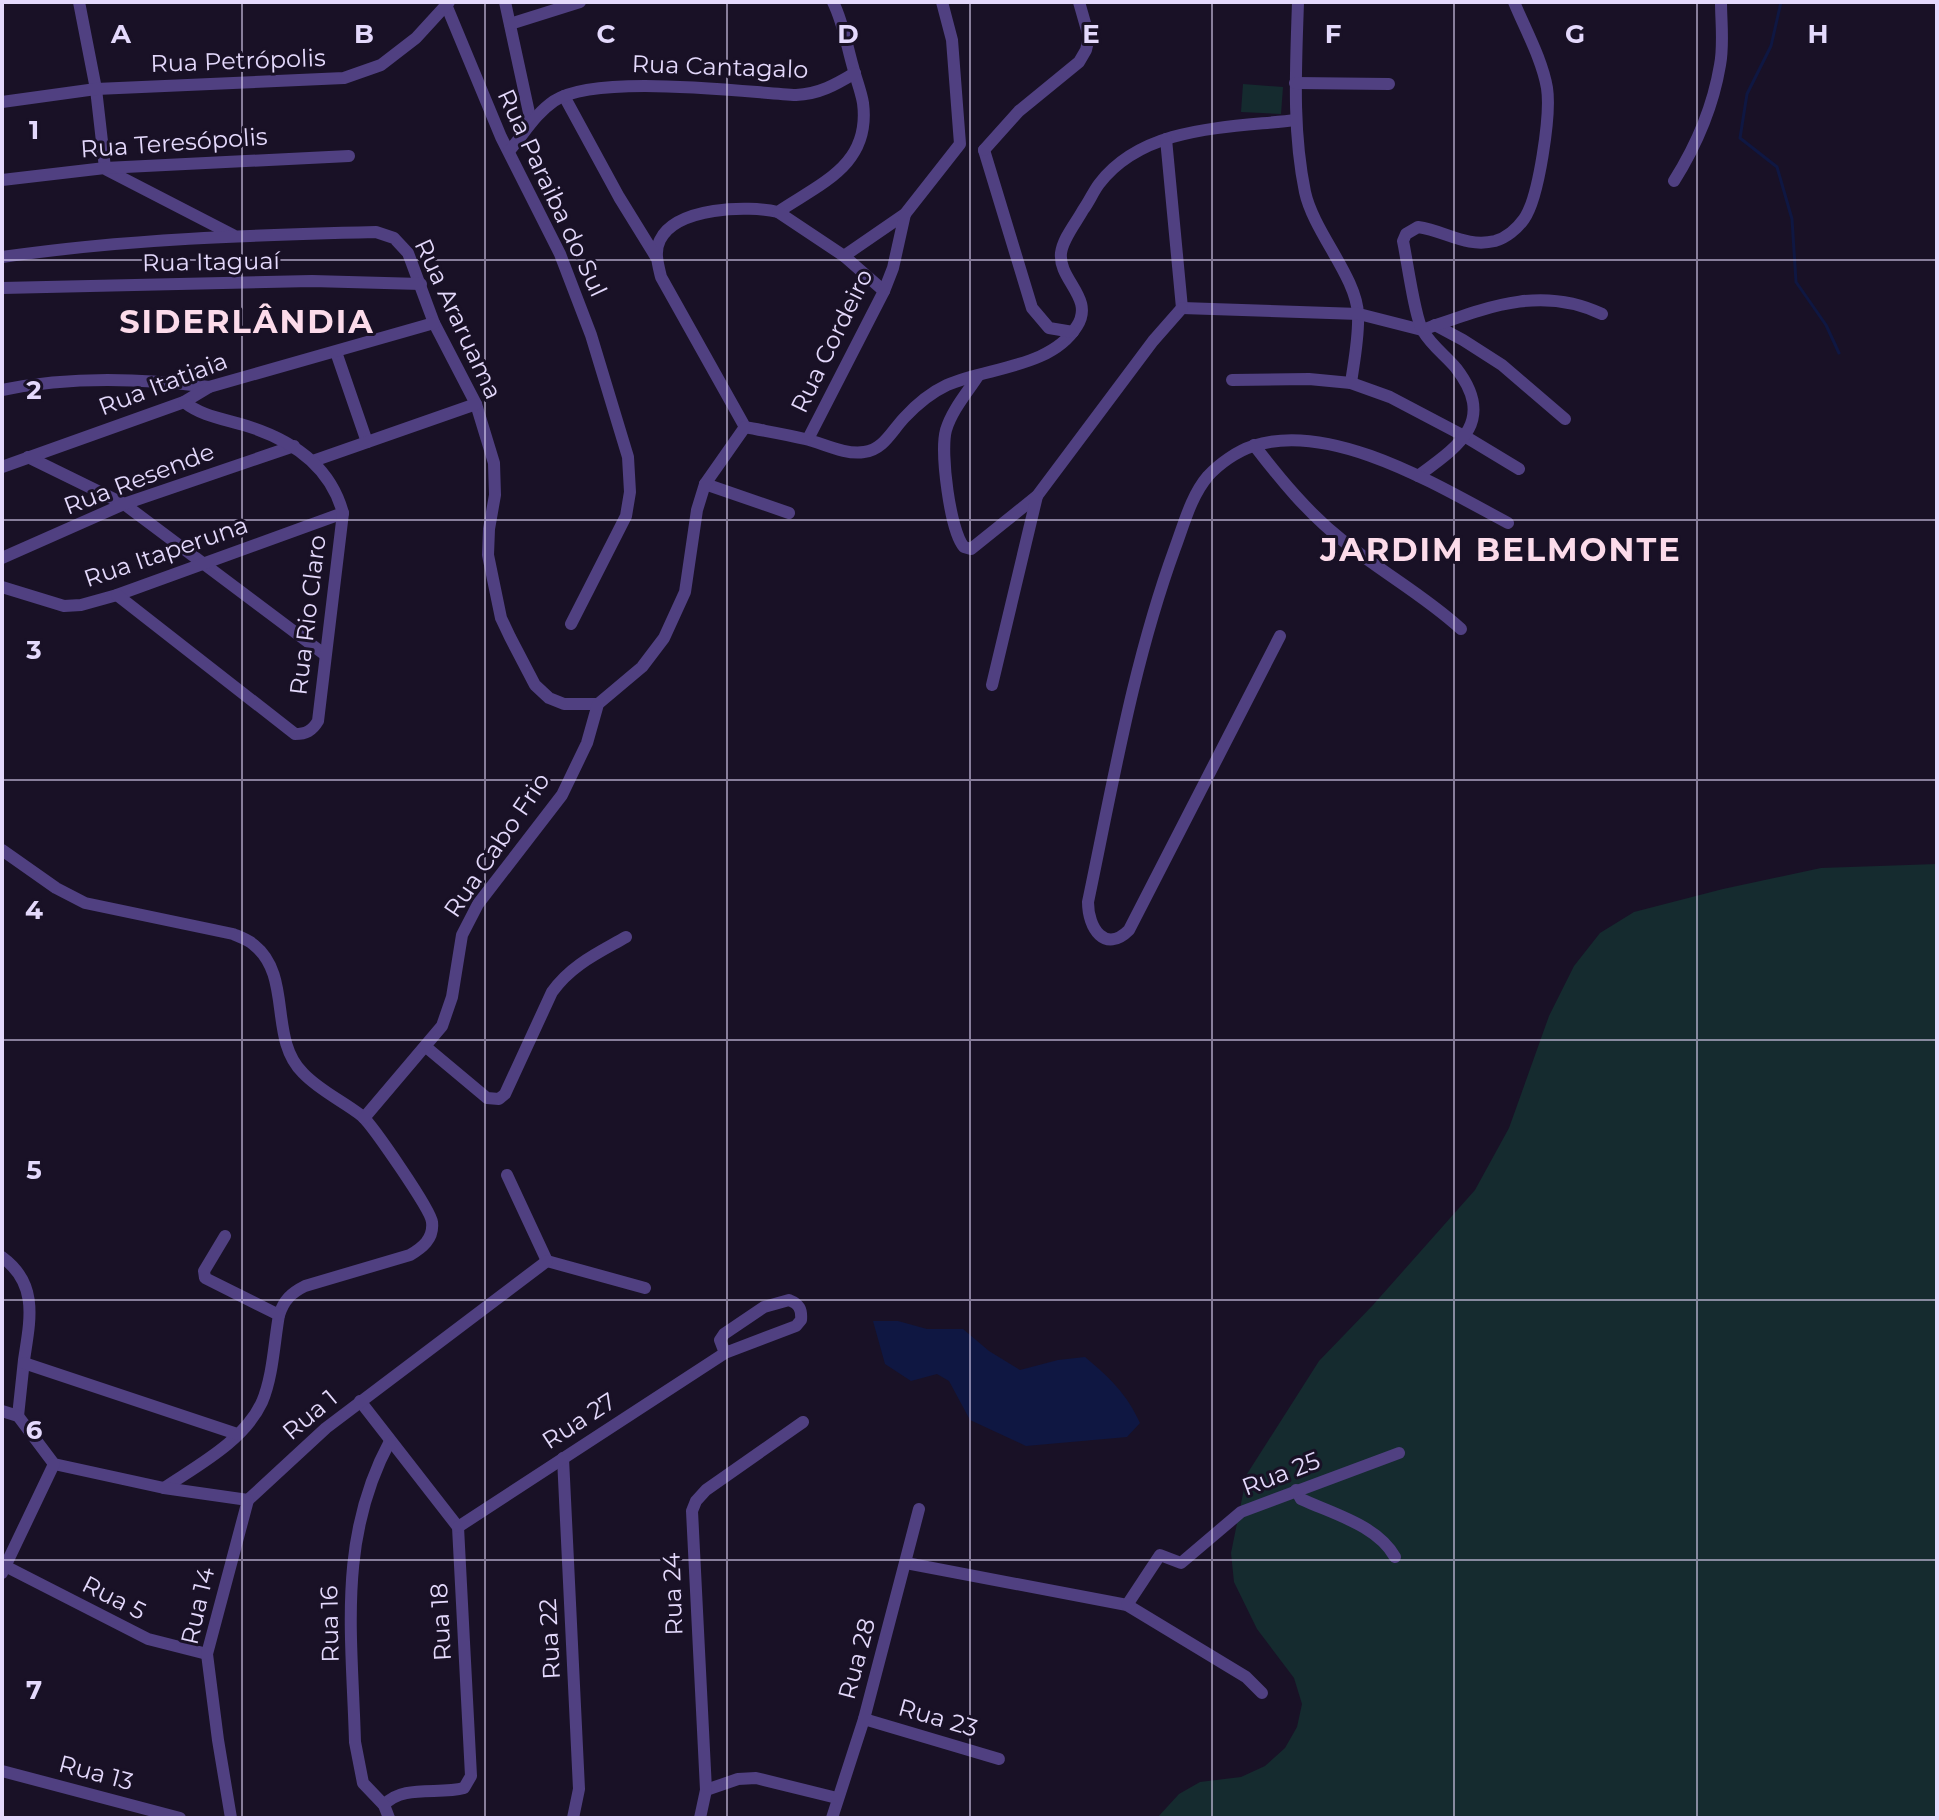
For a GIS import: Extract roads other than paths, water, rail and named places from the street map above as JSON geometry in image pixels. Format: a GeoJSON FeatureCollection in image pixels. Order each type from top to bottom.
{"type":"FeatureCollection","features":[{"type":"Feature","properties":{"kind":"street"},"geometry":{"type":"LineString","coordinates":[[79,2],[96,89],[105,168],[233,236]]}},
{"type":"Feature","properties":{"kind":"street"},"geometry":{"type":"LineString","coordinates":[[505,2],[531,122]]}},
{"type":"Feature","properties":{"kind":"street"},"geometry":{"type":"LineString","coordinates":[[510,24],[580,2]]}},
{"type":"Feature","properties":{"kind":"street"},"geometry":{"type":"LineString","coordinates":[[778,212],[826,183],[844,167],[857,148],[863,130],[863,102],[833,2]]}},
{"type":"Feature","properties":{"kind":"street"},"geometry":{"type":"LineString","coordinates":[[942,2],[952,40],[960,144],[984,150]]}},
{"type":"Feature","properties":{"kind":"street"},"geometry":{"type":"LineString","coordinates":[[984,150],[1019,111],[1079,62],[1089,37],[1079,2]]}},
{"type":"Feature","properties":{"kind":"street"},"geometry":{"type":"LineString","coordinates":[[1298,2],[1296,120],[1306,194],[1354,296],[1359,314],[1351,383]]}},
{"type":"Feature","properties":{"kind":"street"},"geometry":{"type":"LineString","coordinates":[[1418,476],[1466,437],[1473,422],[1473,404],[1458,371],[1422,330],[1403,241],[1406,234],[1418,227],[1461,242],[1498,240],[1513,231],[1526,217],[1534,193],[1548,119],[1546,86],[1514,2]]}},
{"type":"Feature","properties":{"kind":"street"},"geometry":{"type":"LineString","coordinates":[[1674,181],[1693,151],[1721,62],[1721,2]]}},
{"type":"Feature","properties":{"kind":"street","name":"Rua Petrópolis"},"geometry":{"type":"LineString","coordinates":[[2,102],[96,89],[344,78],[381,65],[416,38],[448,4]]}},
{"type":"Feature","properties":{"kind":"street","name":"Rua Paraiba do Sul"},"geometry":{"type":"LineString","coordinates":[[448,4],[495,123],[560,254],[591,335],[628,457],[630,492],[626,516],[571,624]]}},
{"type":"Feature","properties":{"kind":"street","name":"Rua Cantagalo"},"geometry":{"type":"LineString","coordinates":[[509,151],[531,122],[553,101],[587,88],[624,85],[812,94],[855,73]]}},
{"type":"Feature","properties":{"kind":"street"},"geometry":{"type":"LineString","coordinates":[[1295,83],[1389,84]]}},
{"type":"Feature","properties":{"kind":"street"},"geometry":{"type":"LineString","coordinates":[[564,96],[656,257],[661,277],[745,427],[808,439],[858,453],[874,450],[923,399],[948,385],[1043,355],[1073,332],[1082,313],[1082,303],[1063,267],[1061,254],[1065,240],[1099,184],[1116,166],[1166,139],[1189,132],[1296,120]]}},
{"type":"Feature","properties":{"kind":"street"},"geometry":{"type":"LineString","coordinates":[[978,376],[957,407],[946,432],[945,463],[959,541],[971,549],[1037,496],[1153,341],[1182,308],[1166,139]]}},
{"type":"Feature","properties":{"kind":"street","name":"Rua Cordeiro"},"geometry":{"type":"LineString","coordinates":[[844,256],[905,214],[960,144]]}},
{"type":"Feature","properties":{"kind":"street"},"geometry":{"type":"LineString","coordinates":[[984,150],[1032,308],[1049,328],[1073,332]]}},
{"type":"Feature","properties":{"kind":"street","name":"Rua Teresópolis"},"geometry":{"type":"LineString","coordinates":[[2,180],[105,168],[349,156]]}},
{"type":"Feature","properties":{"kind":"street"},"geometry":{"type":"LineString","coordinates":[[656,257],[660,240],[669,227],[684,219],[728,209],[758,208],[778,212],[844,256],[884,291]]}},
{"type":"Feature","properties":{"kind":"street","name":"Rua Cordeiro"},"geometry":{"type":"LineString","coordinates":[[808,439],[884,291],[893,268],[905,214]]}},
{"type":"Feature","properties":{"kind":"street","name":"Rua Araruama"},"geometry":{"type":"LineString","coordinates":[[2,257],[97,245],[233,236],[376,232],[394,238],[408,253],[434,323],[476,404],[494,463],[495,495],[488,555],[501,618],[535,685],[549,698],[564,704],[598,704]]}},
{"type":"Feature","properties":{"kind":"street","name":"Rua Itaguaí"},"geometry":{"type":"LineString","coordinates":[[2,288],[312,281],[421,284]]}},
{"type":"Feature","properties":{"kind":"street"},"geometry":{"type":"LineString","coordinates":[[1182,308],[1359,314],[1422,330],[1495,306],[1525,300],[1553,299],[1581,304],[1602,314]]}},
{"type":"Feature","properties":{"kind":"street","name":"Rua Itatiaia"},"geometry":{"type":"LineString","coordinates":[[2,467],[184,402],[209,387],[434,323]]}},
{"type":"Feature","properties":{"kind":"street"},"geometry":{"type":"LineString","coordinates":[[1435,325],[1502,365],[1565,419]]}},
{"type":"Feature","properties":{"kind":"street"},"geometry":{"type":"LineString","coordinates":[[336,352],[367,442]]}},
{"type":"Feature","properties":{"kind":"street"},"geometry":{"type":"LineString","coordinates":[[1232,380],[1309,379],[1351,383],[1390,397],[1519,469]]}},
{"type":"Feature","properties":{"kind":"street"},"geometry":{"type":"LineString","coordinates":[[2,390],[42,382],[155,380],[209,387]]}},
{"type":"Feature","properties":{"kind":"street","name":"Rua Rio Claro"},"geometry":{"type":"LineString","coordinates":[[117,595],[295,734],[305,734],[318,721],[343,513],[339,496],[327,476],[294,446],[248,427],[203,414],[184,402]]}},
{"type":"Feature","properties":{"kind":"street"},"geometry":{"type":"LineString","coordinates":[[313,461],[476,404]]}},
{"type":"Feature","properties":{"kind":"street"},"geometry":{"type":"LineString","coordinates":[[598,704],[642,667],[664,638],[685,592],[697,510],[705,484],[745,427]]}},
{"type":"Feature","properties":{"kind":"street"},"geometry":{"type":"LineString","coordinates":[[1280,636],[1129,930],[1121,938],[1111,940],[1102,937],[1093,928],[1088,916],[1088,902],[1133,683],[1159,590],[1191,505],[1208,477],[1233,455],[1254,445],[1295,440],[1322,442],[1353,449],[1418,476],[1508,523]]}},
{"type":"Feature","properties":{"kind":"street"},"geometry":{"type":"LineString","coordinates":[[1254,445],[1287,488],[1339,538],[1435,605],[1461,629]]}},
{"type":"Feature","properties":{"kind":"street","name":"Rua Resende"},"geometry":{"type":"LineString","coordinates":[[2,558],[124,504],[294,446]]}},
{"type":"Feature","properties":{"kind":"street"},"geometry":{"type":"LineString","coordinates":[[28,457],[124,504],[324,654]]}},
{"type":"Feature","properties":{"kind":"street"},"geometry":{"type":"LineString","coordinates":[[705,484],[789,513]]}},
{"type":"Feature","properties":{"kind":"street"},"geometry":{"type":"LineString","coordinates":[[992,685],[1037,496]]}},
{"type":"Feature","properties":{"kind":"street","name":"Rua Itaperuna"},"geometry":{"type":"LineString","coordinates":[[2,587],[64,606],[81,605],[117,595],[343,513]]}},
{"type":"Feature","properties":{"kind":"street","name":"Rua Cabo Frio"},"geometry":{"type":"LineString","coordinates":[[364,1118],[442,1026],[452,997],[462,935],[478,904],[562,795],[587,743],[598,704]]}},
{"type":"Feature","properties":{"kind":"street"},"geometry":{"type":"LineString","coordinates":[[2,850],[56,888],[85,903],[233,934],[253,943],[266,957],[275,979],[286,1045],[298,1068],[314,1084],[364,1118],[425,1204],[433,1221],[431,1236],[422,1248],[410,1255],[305,1286],[292,1293],[283,1303],[279,1315],[263,1399],[252,1419],[237,1434],[164,1488]]}},
{"type":"Feature","properties":{"kind":"street"},"geometry":{"type":"LineString","coordinates":[[426,1047],[487,1098],[499,1099],[505,1094],[552,992],[562,977],[577,964],[626,937]]}},
{"type":"Feature","properties":{"kind":"street"},"geometry":{"type":"LineString","coordinates":[[507,1175],[547,1261],[645,1288]]}},
{"type":"Feature","properties":{"kind":"street"},"geometry":{"type":"LineString","coordinates":[[225,1236],[204,1271],[205,1278],[279,1315]]}},
{"type":"Feature","properties":{"kind":"street"},"geometry":{"type":"LineString","coordinates":[[2,1257],[15,1266],[29,1295],[30,1323],[18,1416]]}},
{"type":"Feature","properties":{"kind":"street","name":"Rua 1"},"geometry":{"type":"LineString","coordinates":[[248,1500],[326,1428],[547,1261]]}},
{"type":"Feature","properties":{"kind":"street","name":"Rua 27"},"geometry":{"type":"LineString","coordinates":[[458,1527],[725,1353],[796,1326],[801,1320],[802,1311],[797,1303],[789,1300],[764,1307],[724,1334],[720,1340],[725,1353]]}},
{"type":"Feature","properties":{"kind":"street"},"geometry":{"type":"LineString","coordinates":[[24,1363],[237,1434]]}},
{"type":"Feature","properties":{"kind":"street"},"geometry":{"type":"LineString","coordinates":[[360,1401],[458,1527]]}},
{"type":"Feature","properties":{"kind":"street"},"geometry":{"type":"LineString","coordinates":[[2,1411],[18,1416],[54,1464],[164,1488],[248,1500]]}},
{"type":"Feature","properties":{"kind":"street","name":"Rua 24"},"geometry":{"type":"LineString","coordinates":[[700,1818],[706,1790],[692,1511],[706,1490],[803,1422]]}},
{"type":"Feature","properties":{"kind":"street","name":"Rua 16"},"geometry":{"type":"LineString","coordinates":[[389,1818],[384,1805],[363,1783],[358,1765],[350,1578],[358,1520],[375,1468],[390,1441]]}},
{"type":"Feature","properties":{"kind":"street","name":"Rua 25"},"geometry":{"type":"LineString","coordinates":[[1127,1605],[1160,1555],[1181,1563],[1241,1512],[1399,1453]]}},
{"type":"Feature","properties":{"kind":"street","name":"Rua 22"},"geometry":{"type":"LineString","coordinates":[[563,1458],[579,1789],[573,1818]]}},
{"type":"Feature","properties":{"kind":"street"},"geometry":{"type":"LineString","coordinates":[[4,1570],[54,1464]]}},
{"type":"Feature","properties":{"kind":"street"},"geometry":{"type":"LineString","coordinates":[[1296,1490],[1301,1499],[1371,1531],[1388,1544],[1395,1557]]}},
{"type":"Feature","properties":{"kind":"street","name":"Rua 14"},"geometry":{"type":"LineString","coordinates":[[231,1818],[207,1654],[248,1500]]}},
{"type":"Feature","properties":{"kind":"street","name":"Rua 28"},"geometry":{"type":"LineString","coordinates":[[832,1818],[864,1719],[919,1509]]}},
{"type":"Feature","properties":{"kind":"street","name":"Rua 18"},"geometry":{"type":"LineString","coordinates":[[384,1805],[401,1794],[456,1790],[469,1783],[471,1776],[458,1527]]}},
{"type":"Feature","properties":{"kind":"street"},"geometry":{"type":"LineString","coordinates":[[906,1563],[1127,1605],[1246,1677],[1262,1693]]}},
{"type":"Feature","properties":{"kind":"street","name":"Rua 5"},"geometry":{"type":"LineString","coordinates":[[4,1570],[148,1639],[207,1654]]}},
{"type":"Feature","properties":{"kind":"street","name":"Rua 23"},"geometry":{"type":"LineString","coordinates":[[864,1719],[999,1759]]}},
{"type":"Feature","properties":{"kind":"street","name":"Rua 13"},"geometry":{"type":"LineString","coordinates":[[2,1771],[180,1818]]}},
{"type":"Feature","properties":{"kind":"street"},"geometry":{"type":"LineString","coordinates":[[706,1790],[738,1779],[756,1778],[837,1798]]}},
{"type":"Feature","properties":{"kind":"waterway"},"geometry":{"type":"LineString","coordinates":[[1781,2],[1771,46],[1747,94],[1740,138],[1777,167],[1792,219],[1796,282],[1826,325],[1839,353]]}},
{"type":"Feature","properties":{"kind":"district","name":"SIDERLÂNDIA"},"geometry":{"type":"Point","coordinates":[247,322]}},
{"type":"Feature","properties":{"kind":"district","name":"JARDIM BELMONTE"},"geometry":{"type":"Point","coordinates":[1501,550]}}]}
